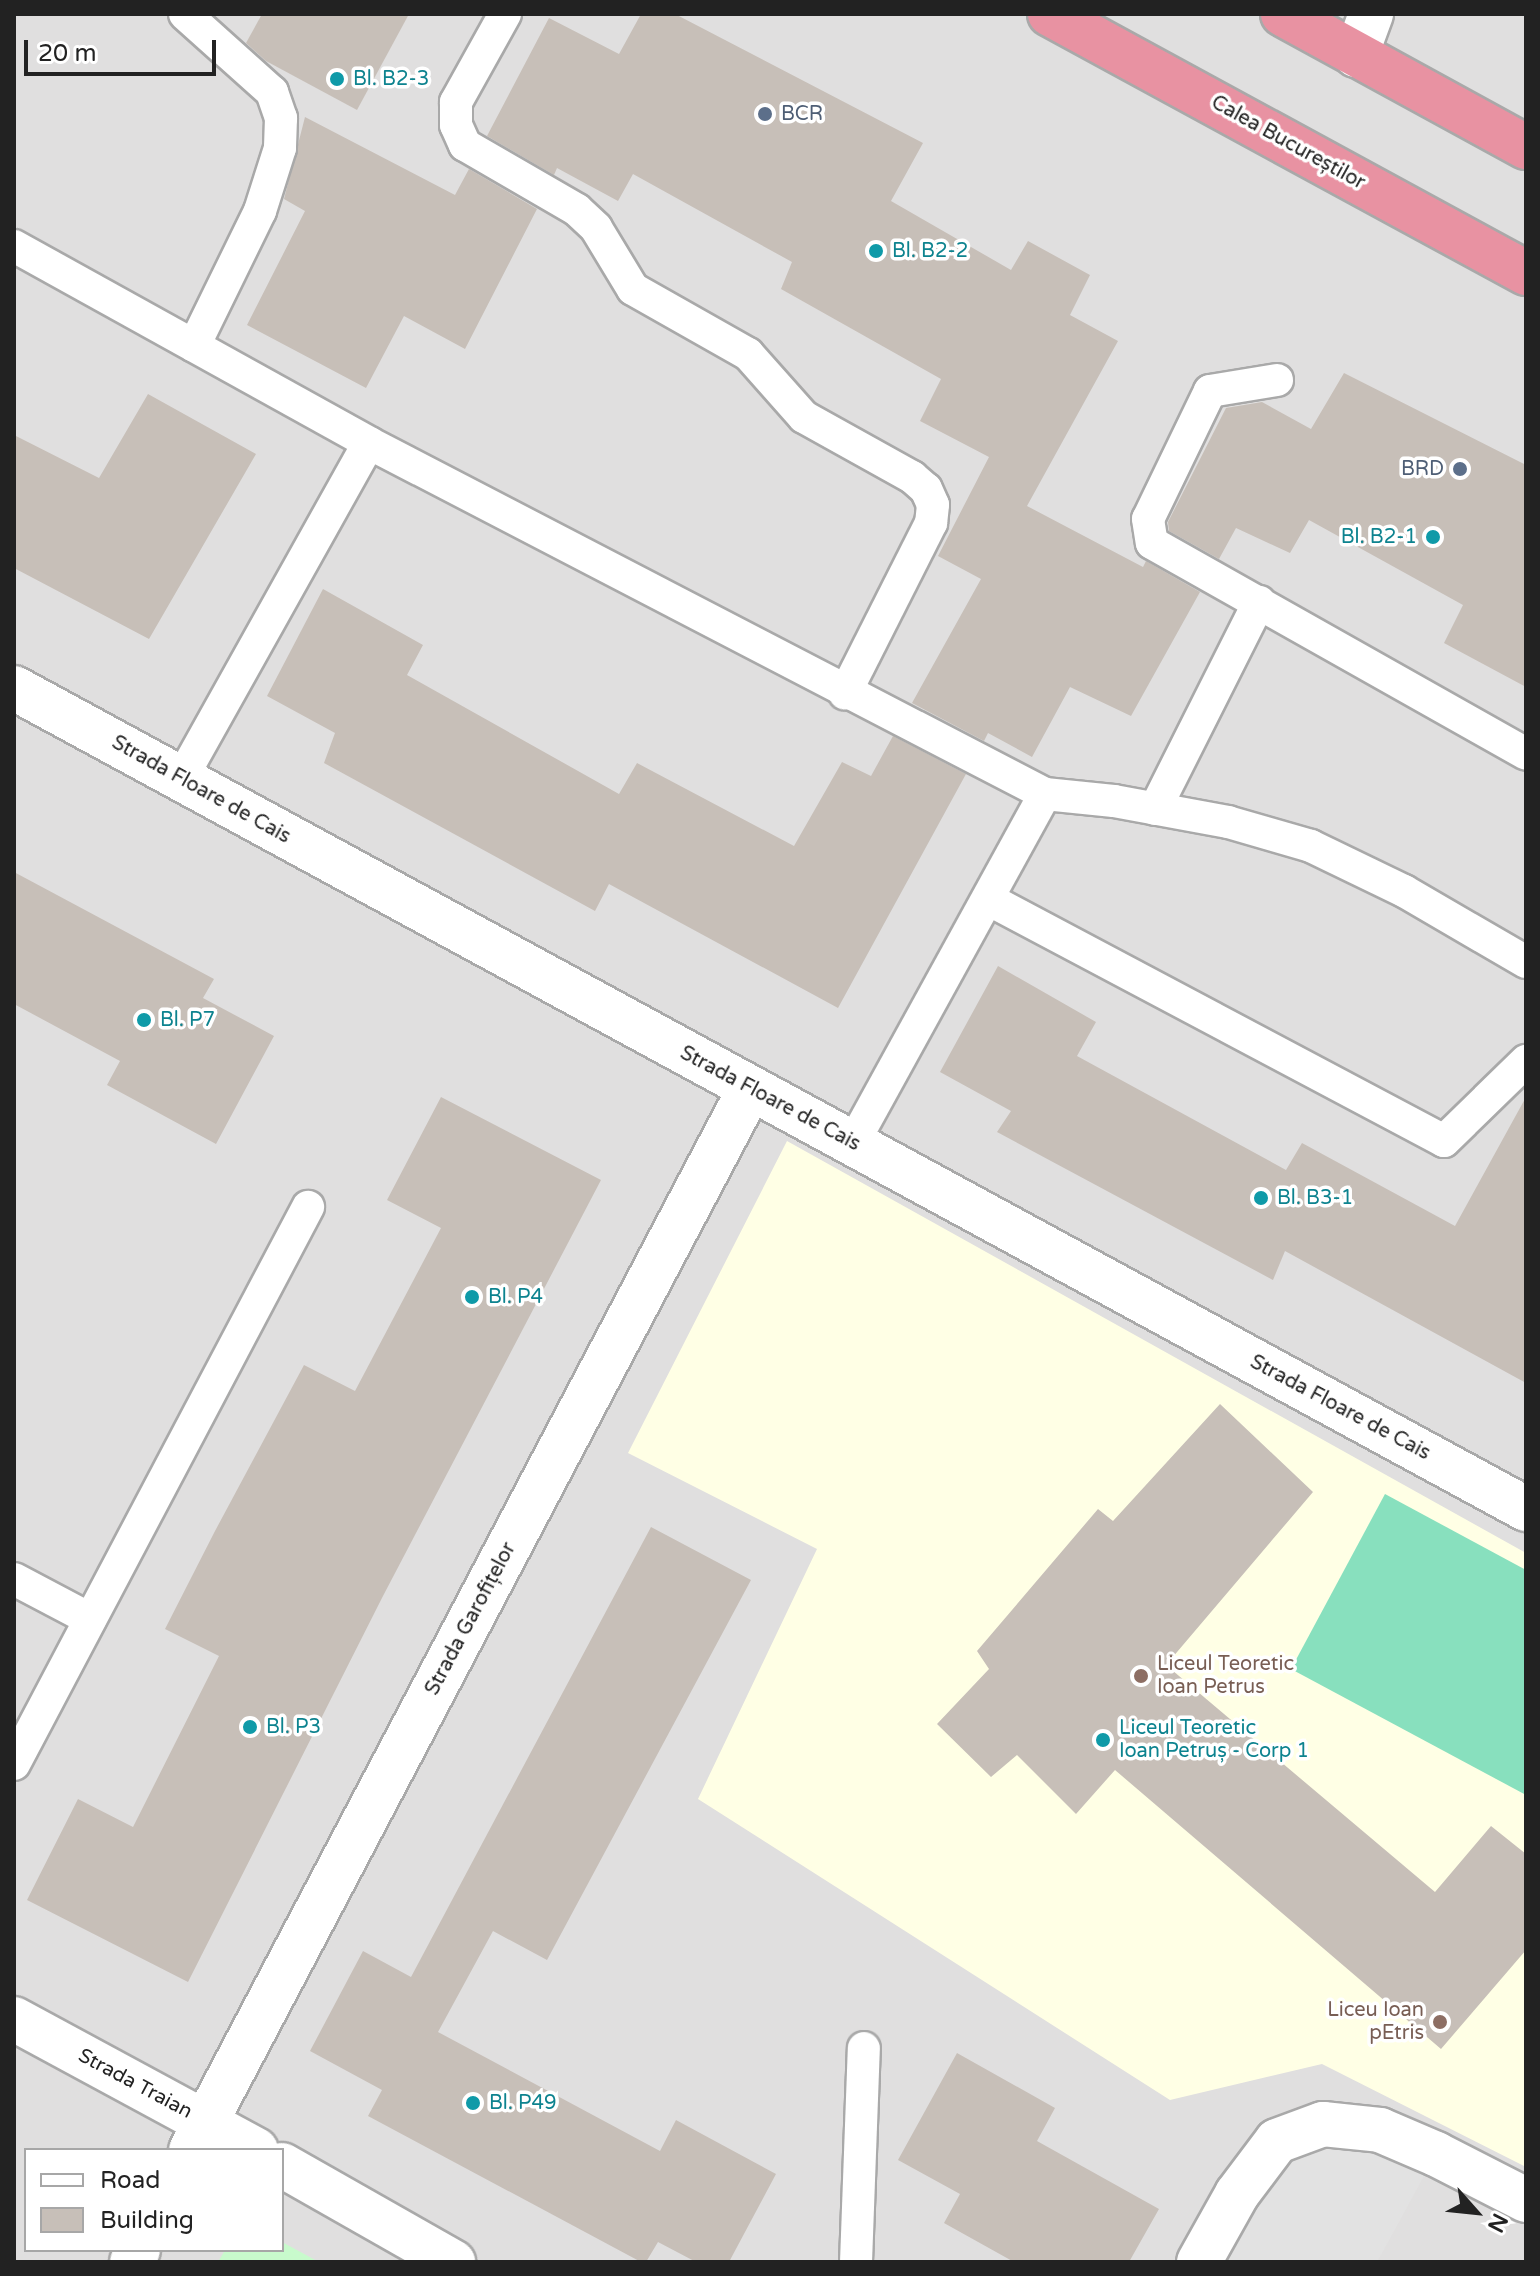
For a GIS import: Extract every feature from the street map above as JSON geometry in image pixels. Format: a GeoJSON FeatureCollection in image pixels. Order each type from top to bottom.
{"type":"FeatureCollection","features":[{"type":"Feature","properties":{"kind":"highway","name":"Calea Bucureștilor"},"geometry":{"type":"LineString","coordinates":[[1050,14],[1526,273]]}},
{"type":"Feature","properties":{"kind":"highway"},"geometry":{"type":"LineString","coordinates":[[1283,14],[1526,147]]}},
{"type":"Feature","properties":{"kind":"street"},"geometry":{"type":"LineString","coordinates":[[1356,55],[1371,14]]}},
{"type":"Feature","properties":{"kind":"street","name":"Strada Floare de Cais"},"geometry":{"type":"LineString","coordinates":[[14,688],[1526,1509]]}},
{"type":"Feature","properties":{"kind":"street","name":"Strada Garofițelor"},"geometry":{"type":"LineString","coordinates":[[198,2136],[750,1089]]}},
{"type":"Feature","properties":{"kind":"street","name":"Strada Traian"},"geometry":{"type":"LineString","coordinates":[[14,2019],[198,2136],[248,2148]]}},
{"type":"Feature","properties":{"kind":"street"},"geometry":{"type":"LineString","coordinates":[[1199,2262],[1237,2194],[1277,2141],[1323,2124],[1380,2130],[1436,2154],[1526,2200]]}},
{"type":"Feature","properties":{"kind":"street"},"geometry":{"type":"LineString","coordinates":[[284,2166],[453,2262]]}},
{"type":"Feature","properties":{"kind":"lane"},"geometry":{"type":"LineString","coordinates":[[185,14],[272,92],[281,118],[280,148],[260,211],[194,346]]}},
{"type":"Feature","properties":{"kind":"lane"},"geometry":{"type":"LineString","coordinates":[[505,14],[456,102],[456,125],[465,145],[577,210],[596,228],[633,289],[748,354],[804,417],[912,477],[926,489],[933,505],[931,523],[845,693]]}},
{"type":"Feature","properties":{"kind":"lane"},"geometry":{"type":"LineString","coordinates":[[14,246],[369,443],[845,693],[1045,794],[1228,822],[1311,846],[1404,891],[1526,962]]}},
{"type":"Feature","properties":{"kind":"lane"},"geometry":{"type":"LineString","coordinates":[[1277,380],[1210,391],[1148,519],[1152,543],[1526,754]]}},
{"type":"Feature","properties":{"kind":"lane"},"geometry":{"type":"LineString","coordinates":[[181,779],[369,443]]}},
{"type":"Feature","properties":{"kind":"lane"},"geometry":{"type":"LineString","coordinates":[[1155,809],[1259,602]]}},
{"type":"Feature","properties":{"kind":"lane"},"geometry":{"type":"LineString","coordinates":[[853,1143],[1045,794]]}},
{"type":"Feature","properties":{"kind":"lane"},"geometry":{"type":"LineString","coordinates":[[988,899],[1444,1141],[1526,1061]]}},
{"type":"Feature","properties":{"kind":"lane"},"geometry":{"type":"LineString","coordinates":[[14,1764],[308,1207]]}},
{"type":"Feature","properties":{"kind":"lane"},"geometry":{"type":"LineString","coordinates":[[14,1579],[90,1619]]}},
{"type":"Feature","properties":{"kind":"lane"},"geometry":{"type":"LineString","coordinates":[[856,2262],[864,2048]]}},
{"type":"Feature","properties":{"kind":"shaded area"},"geometry":{"type":"Polygon","coordinates":[[[14,14],[1526,14],[1526,2262],[14,2262],[14,14]]]}},
{"type":"Feature","properties":{"kind":"shaded area","name":"Liceul Teoretic Ioan Petrus"},"geometry":{"type":"Polygon","coordinates":[[[787,1141],[1526,1553],[1526,2167],[1322,2064],[1170,2100],[698,1799],[817,1549],[628,1453],[787,1141]]]}},
{"type":"Feature","properties":{"kind":"shaded area"},"geometry":{"type":"Polygon","coordinates":[[[1277,2141],[1436,2154],[1377,2262],[1203,2262],[1277,2141]]]}},
{"type":"Feature","properties":{"kind":"green space"},"geometry":{"type":"Polygon","coordinates":[[[1385,1494],[1526,1570],[1526,1795],[1291,1669],[1385,1494]]]}},
{"type":"Feature","properties":{"kind":"green space"},"geometry":{"type":"Polygon","coordinates":[[[284,2243],[319,2262],[218,2262],[224,2252],[284,2252],[284,2243]]]}},
{"type":"Feature","properties":{"kind":"building","name":"Bl. B2-3"},"geometry":{"type":"Polygon","coordinates":[[[262,14],[409,14],[357,110],[266,61],[246,43],[262,14]]]}},
{"type":"Feature","properties":{"kind":"building","name":"Bl. B2-2"},"geometry":{"type":"Polygon","coordinates":[[[641,14],[675,14],[923,143],[891,201],[1011,270],[1028,241],[1090,275],[1070,315],[1118,341],[1027,506],[1143,567],[1146,561],[1200,592],[1131,716],[1070,687],[1032,757],[988,733],[984,741],[912,703],[981,579],[938,556],[989,457],[920,421],[941,379],[781,289],[792,262],[633,174],[618,201],[557,168],[554,175],[487,136],[549,18],[619,54],[641,14]]]}},
{"type":"Feature","properties":{"kind":"building"},"geometry":{"type":"Polygon","coordinates":[[[305,117],[455,195],[469,169],[537,209],[465,349],[404,316],[366,388],[247,325],[305,211],[284,199],[305,117]]]}},
{"type":"Feature","properties":{"kind":"building","name":"Bl. B2-1"},"geometry":{"type":"Polygon","coordinates":[[[1344,373],[1526,465],[1526,687],[1444,643],[1463,605],[1309,520],[1290,553],[1236,528],[1219,559],[1169,531],[1168,522],[1226,408],[1262,402],[1311,429],[1344,373]]]}},
{"type":"Feature","properties":{"kind":"building"},"geometry":{"type":"Polygon","coordinates":[[[148,394],[256,454],[149,639],[14,568],[14,435],[99,478],[148,394]]]}},
{"type":"Feature","properties":{"kind":"building"},"geometry":{"type":"Polygon","coordinates":[[[323,589],[423,645],[407,675],[619,794],[637,763],[794,846],[842,762],[871,776],[893,736],[966,774],[838,1008],[609,884],[595,911],[324,763],[335,733],[267,696],[323,589]]]}},
{"type":"Feature","properties":{"kind":"building","name":"Bl. P7"},"geometry":{"type":"Polygon","coordinates":[[[14,872],[214,979],[203,998],[274,1036],[216,1144],[107,1085],[120,1061],[14,1004],[14,872]]]}},
{"type":"Feature","properties":{"kind":"building","name":"Bl. B3-1"},"geometry":{"type":"Polygon","coordinates":[[[998,966],[1096,1022],[1077,1056],[1286,1170],[1302,1143],[1455,1226],[1526,1097],[1526,1383],[1285,1251],[1273,1280],[997,1132],[1011,1111],[940,1072],[998,966]]]}},
{"type":"Feature","properties":{"kind":"building"},"geometry":{"type":"Polygon","coordinates":[[[441,1097],[601,1180],[383,1596],[188,1982],[27,1900],[78,1799],[133,1827],[219,1656],[165,1629],[215,1531],[304,1365],[355,1391],[441,1228],[387,1200],[441,1097]]]}},
{"type":"Feature","properties":{"kind":"building","name":"Liceul Teoretic Ioan Petruș - Corp 1"},"geometry":{"type":"Polygon","coordinates":[[[1220,1404],[1313,1492],[1166,1665],[1435,1892],[1491,1826],[1526,1854],[1526,1950],[1441,2049],[1115,1770],[1076,1814],[1017,1755],[991,1777],[937,1724],[989,1669],[977,1651],[1098,1509],[1113,1521],[1220,1404]]]}},
{"type":"Feature","properties":{"kind":"building"},"geometry":{"type":"Polygon","coordinates":[[[651,1527],[751,1580],[547,1960],[493,1931],[438,2032],[660,2151],[676,2120],[776,2174],[729,2262],[696,2262],[658,2242],[646,2262],[641,2262],[368,2116],[382,2090],[310,2051],[363,1951],[411,1977],[651,1527]]]}},
{"type":"Feature","properties":{"kind":"building"},"geometry":{"type":"Polygon","coordinates":[[[957,2053],[1055,2108],[1037,2141],[1159,2209],[1129,2262],[1014,2262],[944,2223],[960,2194],[898,2160],[957,2053]]]}},
{"type":"Feature","properties":{"kind":"place","name":"Bl. B2-3"},"geometry":{"type":"Point","coordinates":[337,79]}},
{"type":"Feature","properties":{"kind":"place","name":"BCR"},"geometry":{"type":"Point","coordinates":[765,114]}},
{"type":"Feature","properties":{"kind":"place","name":"Bl. B2-2"},"geometry":{"type":"Point","coordinates":[876,251]}},
{"type":"Feature","properties":{"kind":"place","name":"BRD"},"geometry":{"type":"Point","coordinates":[1460,469]}},
{"type":"Feature","properties":{"kind":"place","name":"Bl. B2-1"},"geometry":{"type":"Point","coordinates":[1433,537]}},
{"type":"Feature","properties":{"kind":"place","name":"Bl. P7"},"geometry":{"type":"Point","coordinates":[144,1020]}},
{"type":"Feature","properties":{"kind":"place","name":"Bl. B3-1"},"geometry":{"type":"Point","coordinates":[1261,1198]}},
{"type":"Feature","properties":{"kind":"place","name":"Bl. P4"},"geometry":{"type":"Point","coordinates":[472,1297]}},
{"type":"Feature","properties":{"kind":"place","name":"Liceul Teoretic Ioan Petrus"},"geometry":{"type":"Point","coordinates":[1141,1676]}},
{"type":"Feature","properties":{"kind":"place","name":"Bl. P3"},"geometry":{"type":"Point","coordinates":[250,1727]}},
{"type":"Feature","properties":{"kind":"place","name":"Liceul Teoretic Ioan Petruș - Corp 1"},"geometry":{"type":"Point","coordinates":[1103,1740]}},
{"type":"Feature","properties":{"kind":"place","name":"Liceu Ioan pEtris"},"geometry":{"type":"Point","coordinates":[1440,2022]}},
{"type":"Feature","properties":{"kind":"place","name":"Bl. P49"},"geometry":{"type":"Point","coordinates":[473,2103]}}]}
